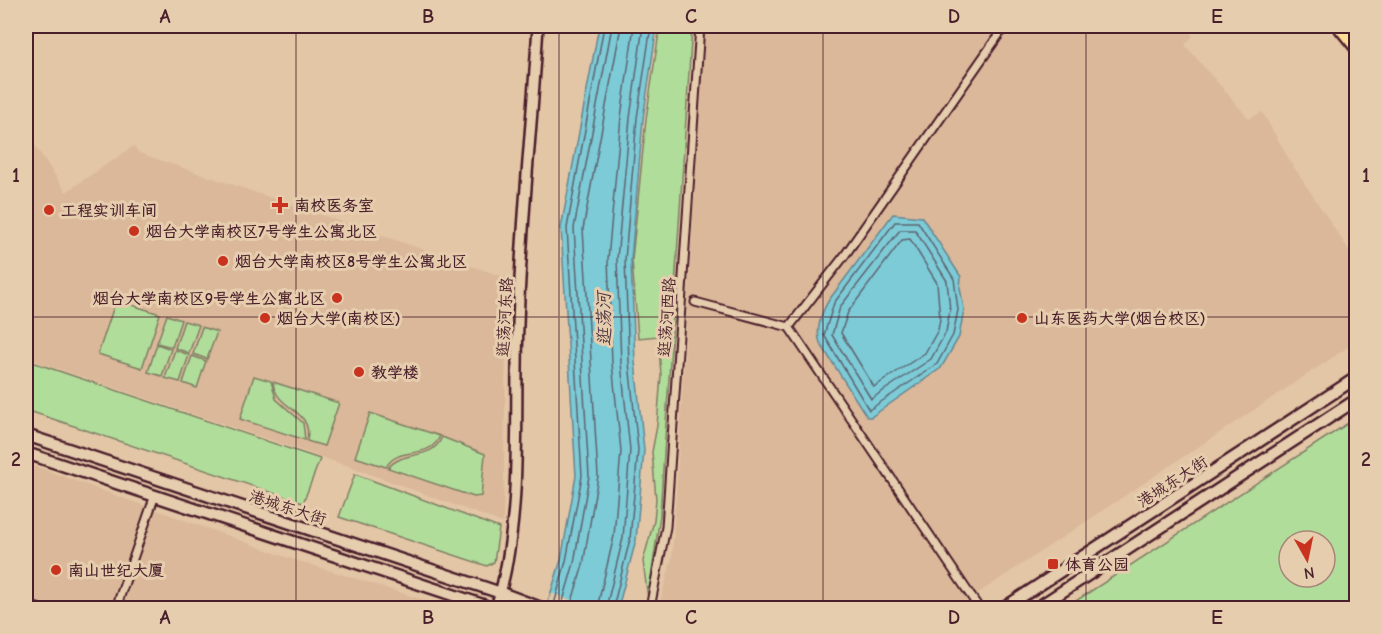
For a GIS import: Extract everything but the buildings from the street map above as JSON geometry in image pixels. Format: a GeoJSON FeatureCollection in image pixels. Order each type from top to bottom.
{"type":"FeatureCollection","features":[{"type":"Feature","properties":{"kind":"main road"},"geometry":{"type":"LineString","coordinates":[[1338,26],[1356,48]]}},
{"type":"Feature","properties":{"kind":"main road","name":"港城东大街"},"geometry":{"type":"LineString","coordinates":[[1004,609],[1356,378]]}},
{"type":"Feature","properties":{"kind":"main road","name":"港城东大街"},"geometry":{"type":"LineString","coordinates":[[1036,609],[1356,400]]}},
{"type":"Feature","properties":{"kind":"main road","name":"港城东大街"},"geometry":{"type":"LineString","coordinates":[[26,435],[501,592],[541,609]]}},
{"type":"Feature","properties":{"kind":"main road","name":"港城东大街"},"geometry":{"type":"LineString","coordinates":[[26,453],[492,609]]}},
{"type":"Feature","properties":{"kind":"main road"},"geometry":{"type":"LineString","coordinates":[[310,548],[315,532]]}},
{"type":"Feature","properties":{"kind":"street","name":"逛荡河东路"},"geometry":{"type":"LineString","coordinates":[[496,609],[513,538],[516,495],[518,324],[538,26]]}},
{"type":"Feature","properties":{"kind":"street","name":"逛荡河西路"},"geometry":{"type":"LineString","coordinates":[[650,609],[666,527],[700,26]]}},
{"type":"Feature","properties":{"kind":"street"},"geometry":{"type":"LineString","coordinates":[[789,327],[844,255],[1005,26]]}},
{"type":"Feature","properties":{"kind":"street"},"geometry":{"type":"LineString","coordinates":[[695,302],[789,327],[979,609]]}},
{"type":"Feature","properties":{"kind":"street"},"geometry":{"type":"LineString","coordinates":[[116,609],[154,495]]}},
{"type":"Feature","properties":{"kind":"street"},"geometry":{"type":"LineString","coordinates":[[26,605],[38,609]]}},
{"type":"Feature","properties":{"kind":"shaded area","name":"山东医药大学(烟台校区)"},"geometry":{"type":"Polygon","coordinates":[[[705,26],[1185,26],[1193,36],[1185,45],[1249,119],[1262,112],[1293,166],[1356,261],[1356,342],[956,608],[658,608],[672,559],[705,26]]]}},
{"type":"Feature","properties":{"kind":"shaded area","name":"烟台大学(南校区)"},"geometry":{"type":"Polygon","coordinates":[[[26,132],[66,192],[134,146],[139,153],[507,278],[503,523],[351,467],[26,358],[26,132]]]}},
{"type":"Feature","properties":{"kind":"shaded area"},"geometry":{"type":"Polygon","coordinates":[[[26,463],[289,558],[450,608],[26,608],[26,463]]]}},
{"type":"Feature","properties":{"kind":"green space"},"geometry":{"type":"Polygon","coordinates":[[[660,26],[692,26],[660,515],[648,599],[643,561],[654,521],[656,499],[652,452],[657,426],[661,375],[658,336],[638,338],[632,260],[646,119],[660,26]]]}},
{"type":"Feature","properties":{"kind":"green space"},"geometry":{"type":"Polygon","coordinates":[[[116,300],[160,314],[142,368],[98,354],[116,300]]]}},
{"type":"Feature","properties":{"kind":"green space"},"geometry":{"type":"Polygon","coordinates":[[[167,315],[181,320],[172,347],[157,343],[167,315]]]}},
{"type":"Feature","properties":{"kind":"green space"},"geometry":{"type":"Polygon","coordinates":[[[184,321],[199,325],[189,353],[175,348],[184,321]]]}},
{"type":"Feature","properties":{"kind":"green space"},"geometry":{"type":"Polygon","coordinates":[[[202,327],[217,332],[207,359],[193,354],[202,327]]]}},
{"type":"Feature","properties":{"kind":"green space"},"geometry":{"type":"Polygon","coordinates":[[[157,344],[171,349],[162,376],[148,372],[157,344]]]}},
{"type":"Feature","properties":{"kind":"green space"},"geometry":{"type":"Polygon","coordinates":[[[175,350],[189,355],[180,382],[165,378],[175,350]]]}},
{"type":"Feature","properties":{"kind":"green space"},"geometry":{"type":"Polygon","coordinates":[[[192,356],[206,361],[197,388],[183,383],[192,356]]]}},
{"type":"Feature","properties":{"kind":"green space"},"geometry":{"type":"Polygon","coordinates":[[[26,360],[320,459],[303,503],[26,410],[26,360]]]}},
{"type":"Feature","properties":{"kind":"green space"},"geometry":{"type":"Polygon","coordinates":[[[254,376],[271,381],[276,399],[303,423],[305,440],[240,419],[254,376]]]}},
{"type":"Feature","properties":{"kind":"green space"},"geometry":{"type":"Polygon","coordinates":[[[273,382],[339,403],[324,446],[307,441],[308,430],[305,422],[281,399],[273,382]]]}},
{"type":"Feature","properties":{"kind":"green space"},"geometry":{"type":"Polygon","coordinates":[[[370,413],[440,436],[429,448],[398,456],[386,467],[355,457],[370,413]]]}},
{"type":"Feature","properties":{"kind":"green space"},"geometry":{"type":"Polygon","coordinates":[[[1356,418],[1356,608],[1065,608],[1356,418]]]}},
{"type":"Feature","properties":{"kind":"green space"},"geometry":{"type":"Polygon","coordinates":[[[442,437],[485,454],[481,496],[474,497],[388,468],[401,459],[431,450],[442,437]]]}},
{"type":"Feature","properties":{"kind":"green space"},"geometry":{"type":"Polygon","coordinates":[[[355,474],[499,528],[494,562],[487,566],[339,517],[355,474]]]}},
{"type":"Feature","properties":{"kind":"water","name":"逛荡河"},"geometry":{"type":"Polygon","coordinates":[[[599,26],[657,26],[643,119],[631,260],[635,362],[644,450],[636,540],[618,608],[546,608],[561,560],[576,476],[561,228],[599,26]]]}},
{"type":"Feature","properties":{"kind":"water"},"geometry":{"type":"Polygon","coordinates":[[[893,214],[922,217],[961,277],[960,288],[964,309],[959,337],[941,368],[871,417],[867,417],[820,343],[819,327],[829,300],[893,214]]]}},
{"type":"Feature","properties":{"kind":"pier"},"geometry":{"type":"Polygon","coordinates":[[[551,593],[594,608],[546,608],[551,593]]]}},
{"type":"Feature","properties":{"kind":"place","name":"南校医务室"},"geometry":{"type":"Point","coordinates":[280,205]}},
{"type":"Feature","properties":{"kind":"place","name":"工程实训车间"},"geometry":{"type":"Point","coordinates":[49,210]}},
{"type":"Feature","properties":{"kind":"place","name":"烟台大学南校区7号学生公寓北区"},"geometry":{"type":"Point","coordinates":[134,231]}},
{"type":"Feature","properties":{"kind":"place","name":"烟台大学南校区8号学生公寓北区"},"geometry":{"type":"Point","coordinates":[223,261]}},
{"type":"Feature","properties":{"kind":"place","name":"烟台大学南校区9号学生公寓北区"},"geometry":{"type":"Point","coordinates":[337,298]}},
{"type":"Feature","properties":{"kind":"place","name":"烟台大学(南校区)"},"geometry":{"type":"Point","coordinates":[265,318]}},
{"type":"Feature","properties":{"kind":"place","name":"山东医药大学(烟台校区)"},"geometry":{"type":"Point","coordinates":[1022,318]}},
{"type":"Feature","properties":{"kind":"place","name":"教学楼"},"geometry":{"type":"Point","coordinates":[359,372]}},
{"type":"Feature","properties":{"kind":"place","name":"体育公园"},"geometry":{"type":"Point","coordinates":[1053,564]}},
{"type":"Feature","properties":{"kind":"place","name":"南山世纪大厦"},"geometry":{"type":"Point","coordinates":[56,570]}}]}
